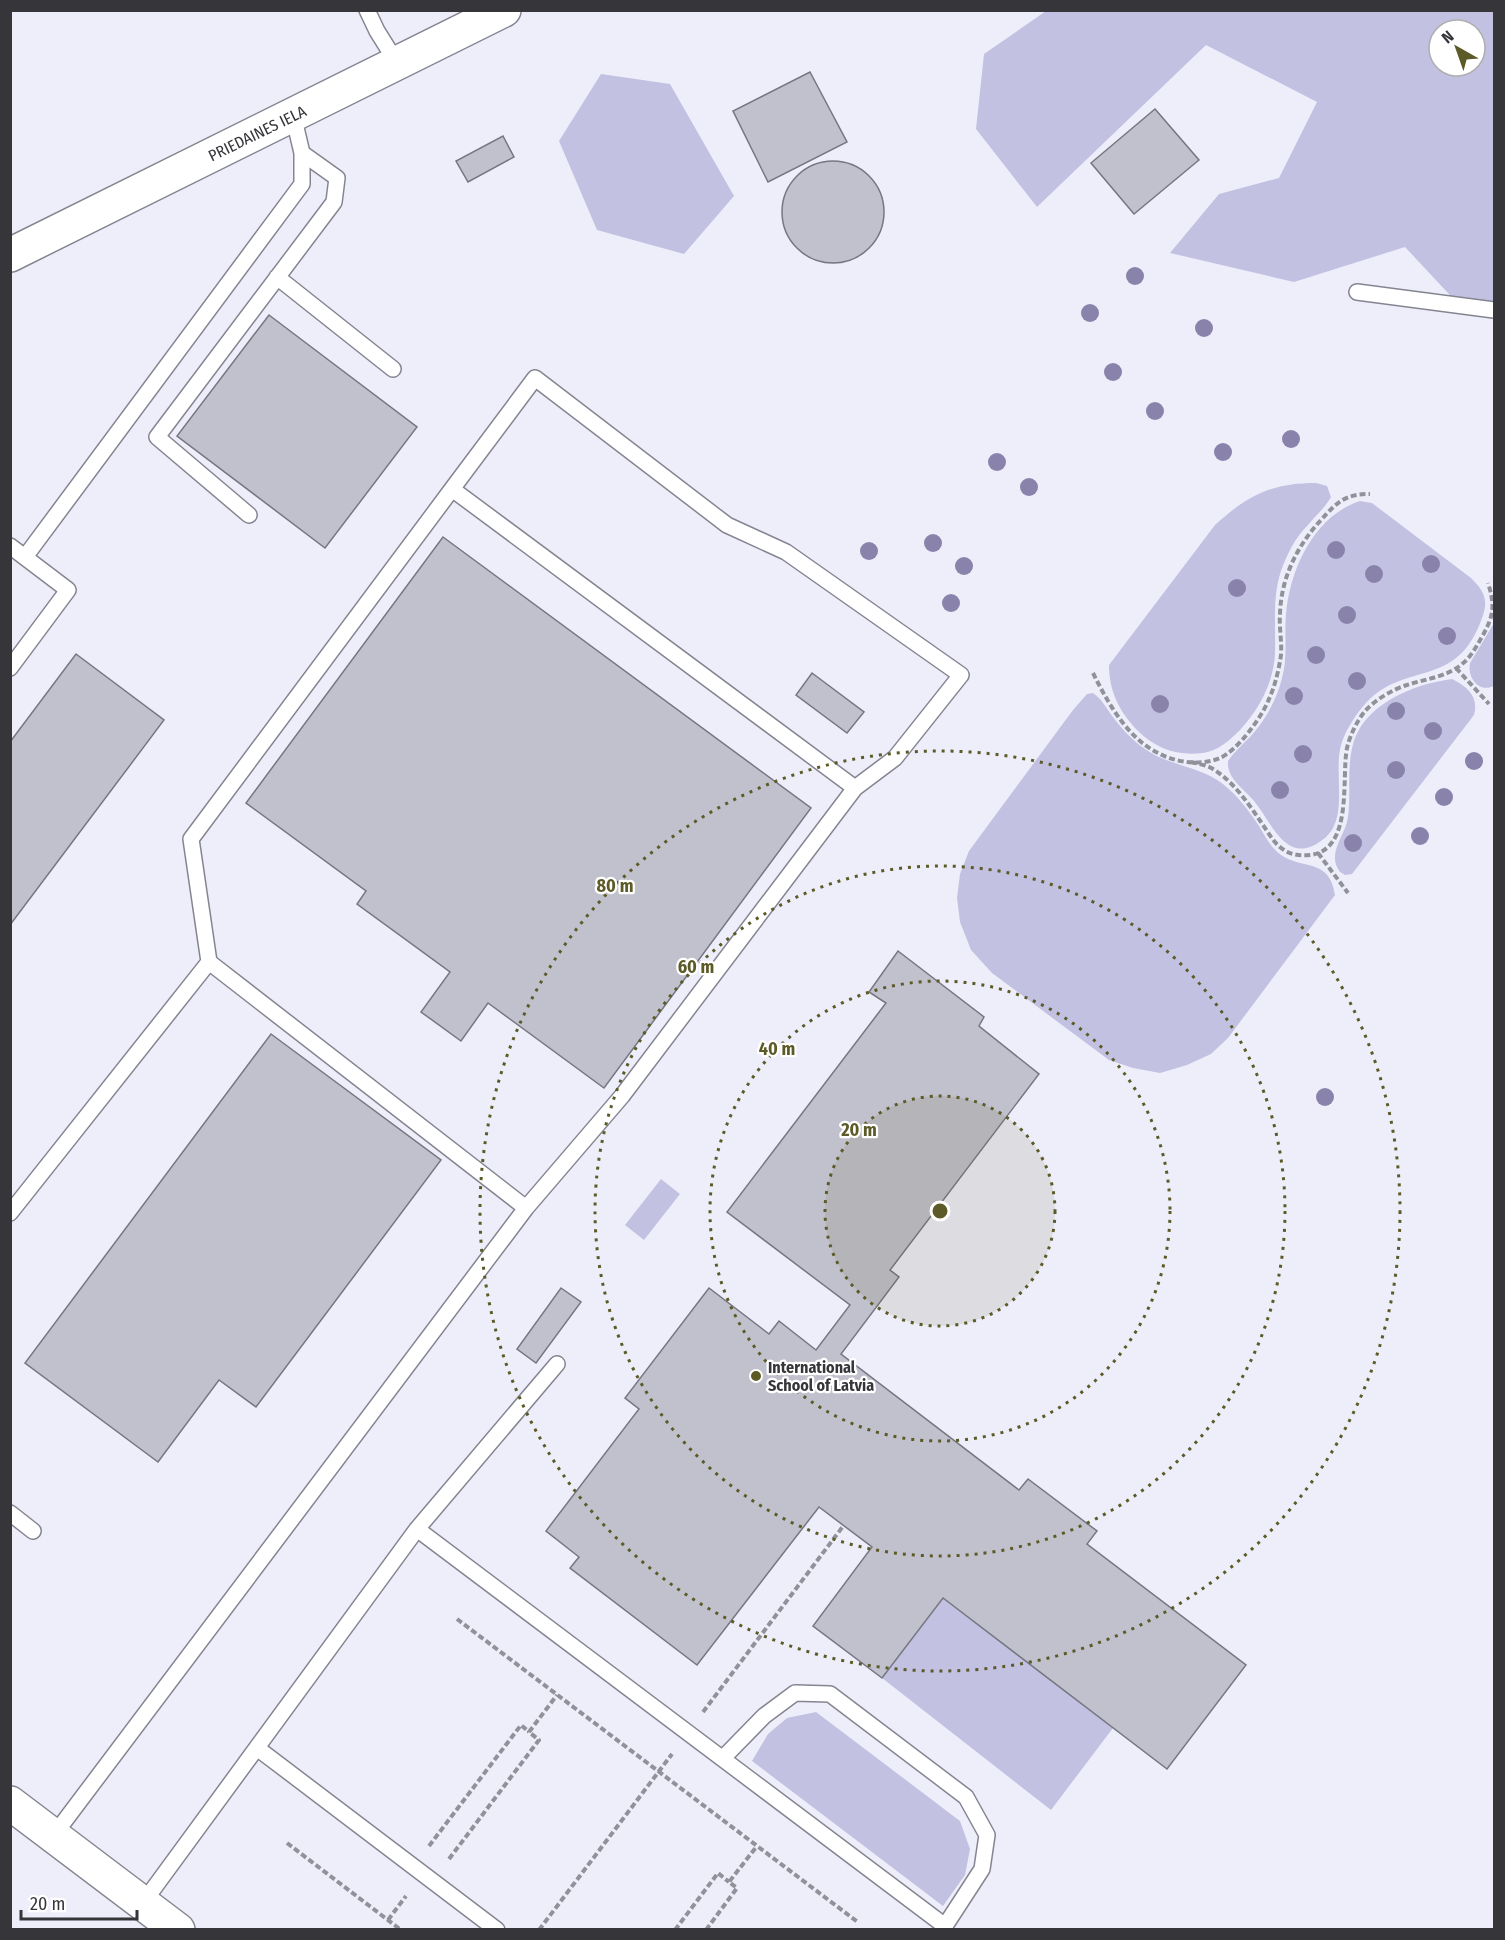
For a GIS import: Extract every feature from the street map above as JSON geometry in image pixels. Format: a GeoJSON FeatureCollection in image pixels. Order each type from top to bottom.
{"type":"FeatureCollection","features":[{"type":"Feature","properties":{"kind":"street","name":"PRIEDAINES IELA"},"geometry":{"type":"LineString","coordinates":[[10,255],[504,10]]}},
{"type":"Feature","properties":{"kind":"street"},"geometry":{"type":"LineString","coordinates":[[10,1803],[178,1929]]}},
{"type":"Feature","properties":{"kind":"lane"},"geometry":{"type":"LineString","coordinates":[[367,10],[377,31],[398,63]]}},
{"type":"Feature","properties":{"kind":"lane"},"geometry":{"type":"LineString","coordinates":[[25,557],[302,184],[302,153],[293,115]]}},
{"type":"Feature","properties":{"kind":"lane"},"geometry":{"type":"LineString","coordinates":[[249,515],[157,437],[334,202],[337,178],[302,153]]}},
{"type":"Feature","properties":{"kind":"lane"},"geometry":{"type":"LineString","coordinates":[[277,278],[393,369]]}},
{"type":"Feature","properties":{"kind":"lane"},"geometry":{"type":"LineString","coordinates":[[1357,292],[1494,310]]}},
{"type":"Feature","properties":{"kind":"lane"},"geometry":{"type":"LineString","coordinates":[[54,1835],[526,1208],[622,1096],[855,788],[896,758],[961,675],[786,552],[727,525],[535,378],[191,839],[209,962],[526,1208]]}},
{"type":"Feature","properties":{"kind":"lane"},"geometry":{"type":"LineString","coordinates":[[452,489],[855,788]]}},
{"type":"Feature","properties":{"kind":"lane"},"geometry":{"type":"LineString","coordinates":[[10,546],[68,590],[10,668]]}},
{"type":"Feature","properties":{"kind":"lane"},"geometry":{"type":"LineString","coordinates":[[10,1213],[209,962]]}},
{"type":"Feature","properties":{"kind":"lane"},"geometry":{"type":"LineString","coordinates":[[143,1903],[417,1529],[557,1364]]}},
{"type":"Feature","properties":{"kind":"lane"},"geometry":{"type":"LineString","coordinates":[[10,1513],[33,1531]]}},
{"type":"Feature","properties":{"kind":"lane"},"geometry":{"type":"LineString","coordinates":[[417,1529],[723,1758],[943,1928],[982,1869],[987,1835],[966,1797],[831,1694],[795,1693],[764,1716],[723,1758]]}},
{"type":"Feature","properties":{"kind":"lane"},"geometry":{"type":"LineString","coordinates":[[257,1748],[497,1929]]}},
{"type":"Feature","properties":{"kind":"path"},"geometry":{"type":"LineString","coordinates":[[1191,762],[1222,757],[1254,725],[1269,700],[1281,655],[1280,613],[1283,589],[1292,560],[1307,535],[1341,500],[1354,494],[1370,494]]}},
{"type":"Feature","properties":{"kind":"path"},"geometry":{"type":"LineString","coordinates":[[1094,674],[1109,703],[1139,740],[1159,753],[1211,768],[1246,800],[1276,843],[1285,851],[1298,855],[1312,855],[1334,840],[1341,826],[1347,748],[1353,731],[1365,712],[1380,699],[1404,686],[1446,674],[1474,651],[1494,610],[1488,583]]}},
{"type":"Feature","properties":{"kind":"path"},"geometry":{"type":"LineString","coordinates":[[1456,668],[1489,704]]}},
{"type":"Feature","properties":{"kind":"path"},"geometry":{"type":"LineString","coordinates":[[1318,853],[1348,893]]}},
{"type":"Feature","properties":{"kind":"path"},"geometry":{"type":"LineString","coordinates":[[457,1619],[859,1923]]}},
{"type":"Feature","properties":{"kind":"path"},"geometry":{"type":"LineString","coordinates":[[529,1732],[557,1695]]}},
{"type":"Feature","properties":{"kind":"path"},"geometry":{"type":"LineString","coordinates":[[520,1725],[539,1740],[446,1863],[436,1856],[427,1849],[520,1725]]}},
{"type":"Feature","properties":{"kind":"path"},"geometry":{"type":"LineString","coordinates":[[287,1843],[401,1929]]}},
{"type":"Feature","properties":{"kind":"path"},"geometry":{"type":"LineString","coordinates":[[729,1882],[757,1846]]}},
{"type":"Feature","properties":{"kind":"path"},"geometry":{"type":"LineString","coordinates":[[388,1920],[436,1856]]}},
{"type":"Feature","properties":{"kind":"path"},"geometry":{"type":"LineString","coordinates":[[675,1929],[718,1873],[737,1888],[706,1929]]}},
{"type":"Feature","properties":{"kind":"shaded area"},"geometry":{"type":"Polygon","coordinates":[[[1046,11],[1494,11],[1494,305],[1462,308],[1405,247],[1294,282],[1170,253],[1219,194],[1279,178],[1317,102],[1206,45],[1037,207],[976,129],[984,54],[1046,11]]]}},
{"type":"Feature","properties":{"kind":"shaded area"},"geometry":{"type":"Polygon","coordinates":[[[601,74],[670,84],[734,196],[684,254],[597,230],[559,141],[601,74]]]}},
{"type":"Feature","properties":{"kind":"shaded area"},"geometry":{"type":"Polygon","coordinates":[[[1316,483],[1327,486],[1331,497],[1295,541],[1281,571],[1275,601],[1275,653],[1272,674],[1265,694],[1254,713],[1232,738],[1208,752],[1193,754],[1167,750],[1144,737],[1125,715],[1116,700],[1109,665],[1215,525],[1239,506],[1273,488],[1316,483]]]}},
{"type":"Feature","properties":{"kind":"shaded area"},"geometry":{"type":"Polygon","coordinates":[[[1360,501],[1372,503],[1471,578],[1484,596],[1485,606],[1471,641],[1459,656],[1445,665],[1381,690],[1366,703],[1352,721],[1339,753],[1337,818],[1325,838],[1312,846],[1301,849],[1282,840],[1254,801],[1236,783],[1230,773],[1228,761],[1261,724],[1277,694],[1285,662],[1288,597],[1299,562],[1307,546],[1317,531],[1330,519],[1344,508],[1360,501]]]}},
{"type":"Feature","properties":{"kind":"shaded area"},"geometry":{"type":"Polygon","coordinates":[[[1494,623],[1494,686],[1489,688],[1475,683],[1470,674],[1470,663],[1494,623]]]}},
{"type":"Feature","properties":{"kind":"shaded area"},"geometry":{"type":"Polygon","coordinates":[[[1452,679],[1471,693],[1475,703],[1474,715],[1352,874],[1345,875],[1340,872],[1335,858],[1348,817],[1349,773],[1352,748],[1357,733],[1377,709],[1391,699],[1421,686],[1452,679]]]}},
{"type":"Feature","properties":{"kind":"shaded area"},"geometry":{"type":"Polygon","coordinates":[[[1093,693],[1124,730],[1145,749],[1154,755],[1204,773],[1223,784],[1243,804],[1277,852],[1289,860],[1322,870],[1328,875],[1335,895],[1228,1038],[1211,1054],[1187,1065],[1160,1073],[1133,1068],[1109,1060],[992,973],[971,950],[960,922],[957,898],[960,874],[969,851],[1073,710],[1087,694],[1093,693]]]}},
{"type":"Feature","properties":{"kind":"shaded area"},"geometry":{"type":"Polygon","coordinates":[[[661,1179],[680,1194],[644,1240],[625,1225],[661,1179]]]}},
{"type":"Feature","properties":{"kind":"shaded area"},"geometry":{"type":"Polygon","coordinates":[[[943,1598],[1113,1728],[1051,1810],[882,1678],[943,1598]]]}},
{"type":"Feature","properties":{"kind":"shaded area"},"geometry":{"type":"Polygon","coordinates":[[[816,1712],[960,1821],[970,1849],[965,1875],[943,1906],[752,1761],[768,1734],[787,1718],[816,1712]]]}},
{"type":"Feature","properties":{"kind":"building"},"geometry":{"type":"Polygon","coordinates":[[[810,72],[847,142],[768,182],[733,111],[810,72]]]}},
{"type":"Feature","properties":{"kind":"building"},"geometry":{"type":"Polygon","coordinates":[[[1155,109],[1199,160],[1134,214],[1091,163],[1155,109]]]}},
{"type":"Feature","properties":{"kind":"building"},"geometry":{"type":"Polygon","coordinates":[[[503,136],[514,157],[468,182],[456,161],[503,136]]]}},
{"type":"Feature","properties":{"kind":"building"},"geometry":{"type":"Polygon","coordinates":[[[833,161],[853,165],[869,176],[880,192],[884,212],[880,232],[869,248],[853,259],[833,263],[813,259],[797,248],[786,232],[782,212],[786,192],[797,176],[813,165],[833,161]]]}},
{"type":"Feature","properties":{"kind":"building"},"geometry":{"type":"Polygon","coordinates":[[[269,315],[417,427],[325,548],[177,436],[269,315]]]}},
{"type":"Feature","properties":{"kind":"building"},"geometry":{"type":"Polygon","coordinates":[[[443,537],[811,808],[604,1088],[488,1003],[461,1041],[421,1012],[450,972],[357,904],[366,891],[246,803],[443,537]]]}},
{"type":"Feature","properties":{"kind":"building"},"geometry":{"type":"Polygon","coordinates":[[[76,654],[164,720],[10,925],[10,742],[76,654]]]}},
{"type":"Feature","properties":{"kind":"building"},"geometry":{"type":"Polygon","coordinates":[[[812,673],[864,712],[847,733],[796,695],[812,673]]]}},
{"type":"Feature","properties":{"kind":"building","name":"International School of Latvia"},"geometry":{"type":"Polygon","coordinates":[[[898,951],[984,1017],[979,1026],[1039,1074],[890,1270],[899,1277],[841,1354],[1019,1490],[1028,1479],[1097,1531],[1087,1544],[1246,1665],[1167,1769],[943,1598],[882,1678],[813,1626],[872,1547],[819,1507],[697,1665],[570,1568],[579,1557],[546,1531],[639,1409],[625,1398],[709,1288],[769,1334],[779,1321],[816,1350],[850,1305],[727,1212],[886,1003],[869,992],[898,951]]]}},
{"type":"Feature","properties":{"kind":"building"},"geometry":{"type":"Polygon","coordinates":[[[271,1034],[441,1160],[256,1407],[219,1380],[158,1462],[25,1363],[271,1034]]]}},
{"type":"Feature","properties":{"kind":"building"},"geometry":{"type":"Polygon","coordinates":[[[561,1288],[581,1302],[536,1363],[517,1349],[561,1288]]]}},
{"type":"Feature","properties":{"kind":"place","name":"International School of Latvia"},"geometry":{"type":"Point","coordinates":[756,1376]}}]}
